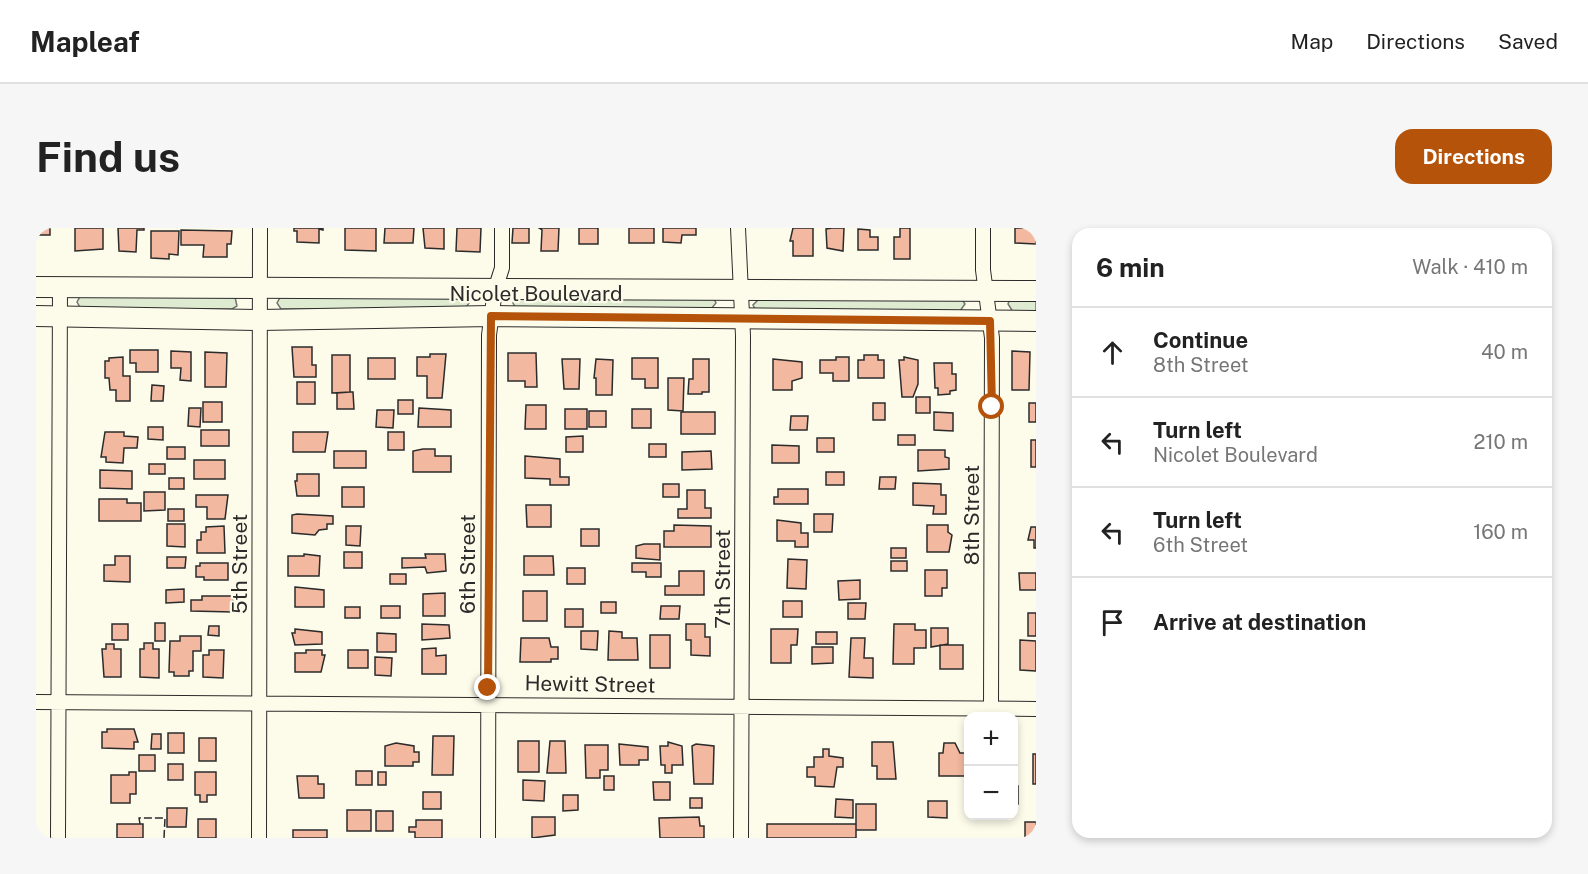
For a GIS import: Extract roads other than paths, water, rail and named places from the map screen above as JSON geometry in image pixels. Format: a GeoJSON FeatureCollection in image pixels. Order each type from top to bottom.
{"type":"FeatureCollection","features":[{"type":"Feature","properties":{"kind":"street","name":"5th Street"},"geometry":{"type":"LineString","coordinates":[[259,838],[260,228]]}},
{"type":"Feature","properties":{"kind":"street","name":"6th Street"},"geometry":{"type":"LineString","coordinates":[[488,838],[491,316],[495,290],[502,268],[502,228]]}},
{"type":"Feature","properties":{"kind":"street","name":"7th Street"},"geometry":{"type":"LineString","coordinates":[[738,228],[742,320],[741,838]]}},
{"type":"Feature","properties":{"kind":"street","name":"8th Street"},"geometry":{"type":"LineString","coordinates":[[983,228],[983,270],[990,321],[991,709]]}},
{"type":"Feature","properties":{"kind":"street","name":"Nicolet Boulevard"},"geometry":{"type":"LineString","coordinates":[[36,287],[1036,291]]}},
{"type":"Feature","properties":{"kind":"street"},"geometry":{"type":"LineString","coordinates":[[58,838],[60,287]]}},
{"type":"Feature","properties":{"kind":"street","name":"Nicolet Boulevard"},"geometry":{"type":"LineString","coordinates":[[36,316],[260,320],[491,316],[1036,321]]}},
{"type":"Feature","properties":{"kind":"street","name":"Hewitt Street"},"geometry":{"type":"LineString","coordinates":[[36,702],[1036,709]]}}]}
